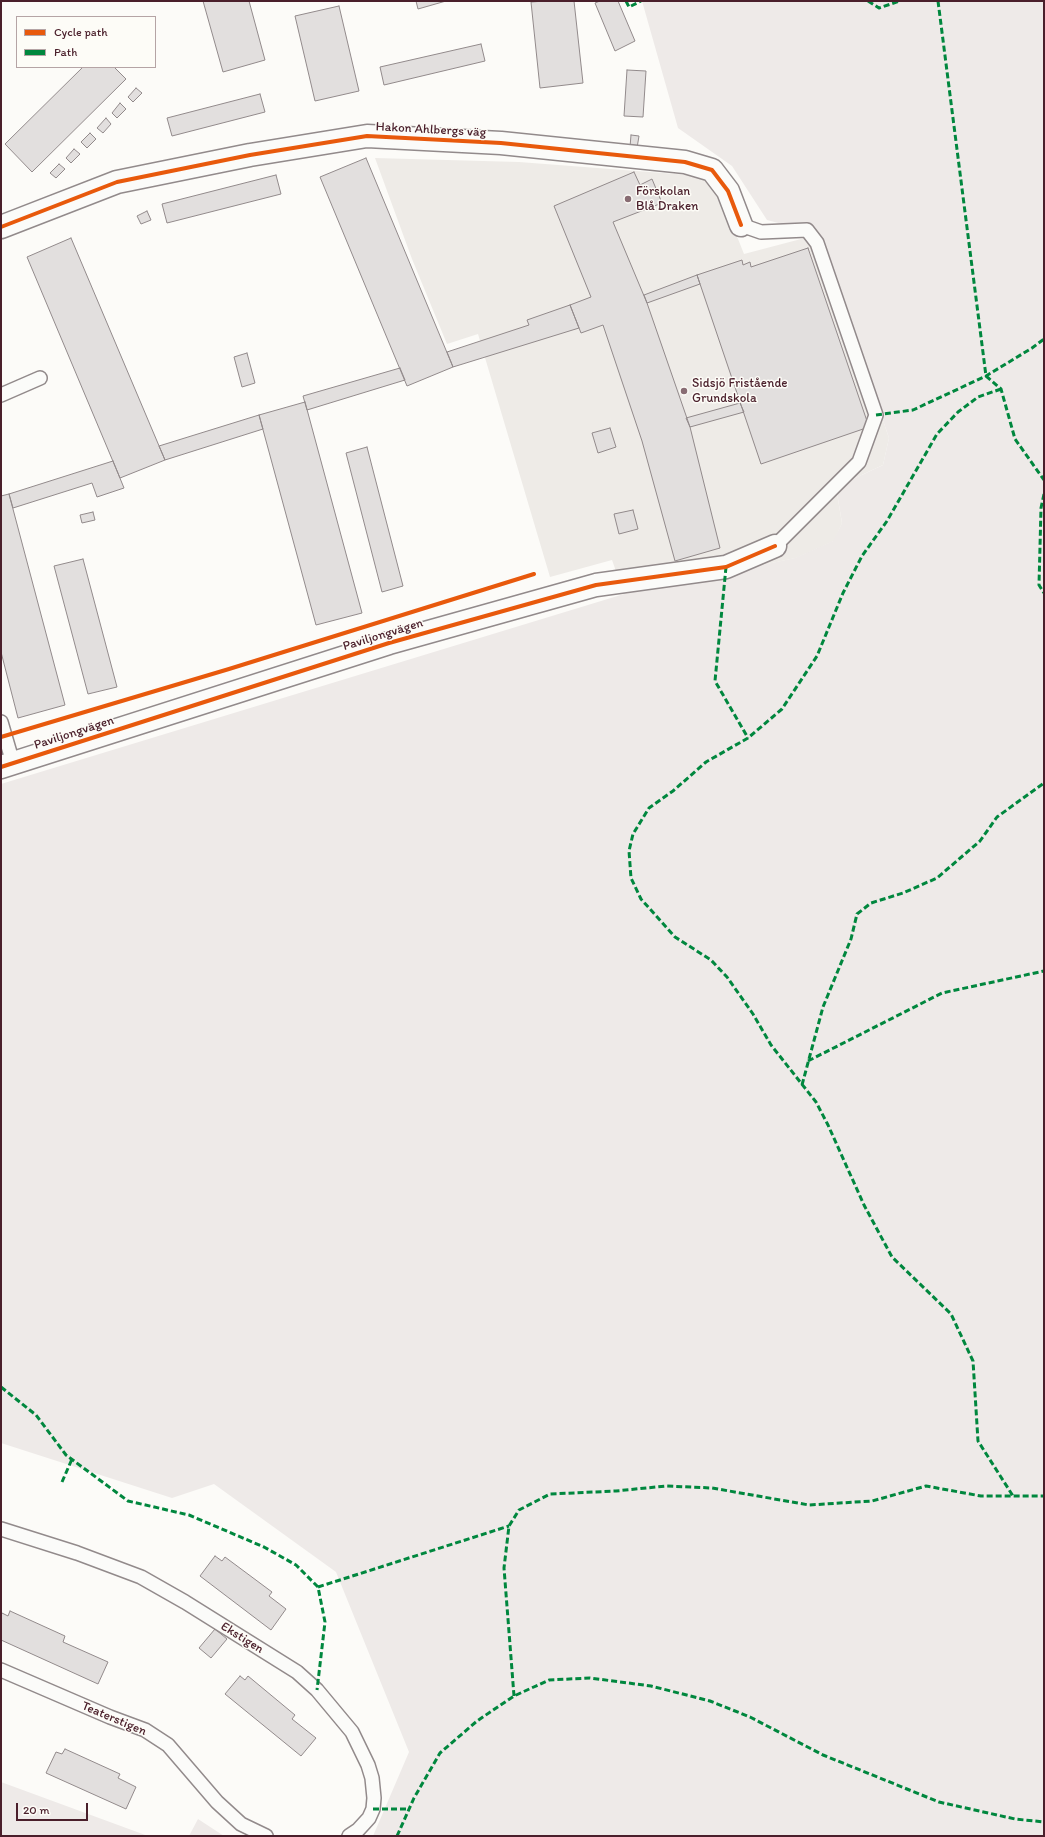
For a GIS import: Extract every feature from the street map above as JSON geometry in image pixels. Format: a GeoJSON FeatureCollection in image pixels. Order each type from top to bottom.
{"type":"FeatureCollection","features":[{"type":"Feature","properties":{"kind":"street","name":"Hakon Ahlbergs väg"},"geometry":{"type":"LineString","coordinates":[[1,227],[117,182],[250,155],[367,136],[501,143],[685,162],[712,170],[728,191],[742,225]]}},
{"type":"Feature","properties":{"kind":"street","name":"Paviljongvägen"},"geometry":{"type":"LineString","coordinates":[[7,765],[389,643],[596,585],[726,567],[775,546]]}},
{"type":"Feature","properties":{"kind":"lane"},"geometry":{"type":"LineString","coordinates":[[742,225],[761,232],[807,230],[817,243],[876,415],[859,462],[775,546]]}},
{"type":"Feature","properties":{"kind":"lane"},"geometry":{"type":"LineString","coordinates":[[1,395],[40,378]]}},
{"type":"Feature","properties":{"kind":"lane","name":"Paviljongvägen"},"geometry":{"type":"LineString","coordinates":[[1,722],[7,765]]}},
{"type":"Feature","properties":{"kind":"lane","name":"Ekstigen"},"geometry":{"type":"LineString","coordinates":[[1,1529],[77,1553],[141,1577],[185,1602],[297,1672],[323,1695],[352,1732],[368,1765],[372,1778],[374,1798],[373,1809],[369,1818],[362,1826],[349,1836]]}},
{"type":"Feature","properties":{"kind":"lane","name":"Teaterstigen"},"geometry":{"type":"LineString","coordinates":[[1,1670],[103,1714],[145,1730],[168,1745],[217,1802],[241,1824],[266,1836]]}},
{"type":"Feature","properties":{"kind":"shaded area"},"geometry":{"type":"Polygon","coordinates":[[[642,1],[1044,1],[1044,1836],[373,1836],[409,1752],[336,1572],[214,1484],[172,1498],[1,1443],[1,784],[624,594],[795,558],[833,541],[842,523],[836,487],[883,465],[889,438],[820,234],[767,220],[732,166],[678,128],[642,1]]]}},
{"type":"Feature","properties":{"kind":"shaded area","name":"Sidsjö Fristående Grundskola"},"geometry":{"type":"Polygon","coordinates":[[[375,158],[519,162],[702,176],[717,186],[744,254],[820,234],[889,438],[883,465],[836,487],[842,523],[834,541],[796,558],[624,594],[612,560],[550,577],[478,334],[447,344],[412,259],[375,158]]]}},
{"type":"Feature","properties":{"kind":"shaded area"},"geometry":{"type":"Polygon","coordinates":[[[1,1782],[148,1836],[1,1836],[1,1782]]]}},
{"type":"Feature","properties":{"kind":"shaded area"},"geometry":{"type":"Polygon","coordinates":[[[198,1819],[224,1836],[189,1836],[198,1819]]]}},
{"type":"Feature","properties":{"kind":"building"},"geometry":{"type":"Polygon","coordinates":[[[203,1],[249,1],[265,60],[223,72],[203,1]]]}},
{"type":"Feature","properties":{"kind":"building"},"geometry":{"type":"Polygon","coordinates":[[[416,1],[446,1],[418,9],[416,1]]]}},
{"type":"Feature","properties":{"kind":"building"},"geometry":{"type":"Polygon","coordinates":[[[574,1],[583,83],[540,88],[531,2],[574,1]]]}},
{"type":"Feature","properties":{"kind":"building"},"geometry":{"type":"Polygon","coordinates":[[[600,1],[618,1],[635,41],[615,51],[595,3],[600,1]]]}},
{"type":"Feature","properties":{"kind":"building"},"geometry":{"type":"Polygon","coordinates":[[[339,6],[359,91],[315,101],[295,16],[339,6]]]}},
{"type":"Feature","properties":{"kind":"building"},"geometry":{"type":"Polygon","coordinates":[[[481,44],[485,61],[384,85],[380,67],[481,44]]]}},
{"type":"Feature","properties":{"kind":"building"},"geometry":{"type":"Polygon","coordinates":[[[82,68],[115,68],[126,79],[32,172],[5,144],[82,68]]]}},
{"type":"Feature","properties":{"kind":"building"},"geometry":{"type":"Polygon","coordinates":[[[627,70],[646,71],[643,117],[624,116],[627,70]]]}},
{"type":"Feature","properties":{"kind":"building"},"geometry":{"type":"Polygon","coordinates":[[[136,88],[142,93],[133,102],[128,97],[136,88]]]}},
{"type":"Feature","properties":{"kind":"building"},"geometry":{"type":"Polygon","coordinates":[[[260,94],[265,112],[172,136],[167,118],[260,94]]]}},
{"type":"Feature","properties":{"kind":"building"},"geometry":{"type":"Polygon","coordinates":[[[120,103],[126,109],[117,118],[112,113],[120,103]]]}},
{"type":"Feature","properties":{"kind":"building"},"geometry":{"type":"Polygon","coordinates":[[[106,118],[111,124],[103,133],[97,128],[106,118]]]}},
{"type":"Feature","properties":{"kind":"building"},"geometry":{"type":"Polygon","coordinates":[[[90,133],[96,139],[87,148],[81,142],[90,133]]]}},
{"type":"Feature","properties":{"kind":"building"},"geometry":{"type":"Polygon","coordinates":[[[631,135],[639,136],[637,148],[630,147],[631,135]]]}},
{"type":"Feature","properties":{"kind":"building"},"geometry":{"type":"Polygon","coordinates":[[[74,149],[80,154],[71,163],[66,158],[74,149]]]}},
{"type":"Feature","properties":{"kind":"building"},"geometry":{"type":"Polygon","coordinates":[[[366,158],[453,367],[407,386],[320,177],[366,158]]]}},
{"type":"Feature","properties":{"kind":"building"},"geometry":{"type":"Polygon","coordinates":[[[59,164],[65,169],[56,178],[50,173],[59,164]]]}},
{"type":"Feature","properties":{"kind":"building"},"geometry":{"type":"Polygon","coordinates":[[[634,172],[640,185],[652,179],[662,203],[613,222],[647,303],[690,427],[720,548],[675,561],[642,441],[603,325],[581,333],[570,305],[591,297],[554,206],[634,172]]]}},
{"type":"Feature","properties":{"kind":"building"},"geometry":{"type":"Polygon","coordinates":[[[276,175],[281,194],[167,223],[162,204],[276,175]]]}},
{"type":"Feature","properties":{"kind":"building"},"geometry":{"type":"Polygon","coordinates":[[[147,211],[151,220],[141,224],[137,216],[147,211]]]}},
{"type":"Feature","properties":{"kind":"building"},"geometry":{"type":"Polygon","coordinates":[[[71,238],[165,460],[120,478],[27,257],[71,238]]]}},
{"type":"Feature","properties":{"kind":"building"},"geometry":{"type":"Polygon","coordinates":[[[808,248],[869,427],[761,464],[697,275],[742,260],[743,265],[750,262],[751,267],[808,248]]]}},
{"type":"Feature","properties":{"kind":"building"},"geometry":{"type":"Polygon","coordinates":[[[697,275],[700,284],[647,303],[644,295],[697,275]]]}},
{"type":"Feature","properties":{"kind":"building"},"geometry":{"type":"Polygon","coordinates":[[[570,305],[579,328],[453,367],[447,352],[529,325],[527,320],[570,305]]]}},
{"type":"Feature","properties":{"kind":"building"},"geometry":{"type":"Polygon","coordinates":[[[247,353],[255,383],[242,387],[234,357],[247,353]]]}},
{"type":"Feature","properties":{"kind":"building"},"geometry":{"type":"Polygon","coordinates":[[[400,368],[405,380],[307,410],[303,396],[400,368]]]}},
{"type":"Feature","properties":{"kind":"building"},"geometry":{"type":"Polygon","coordinates":[[[305,402],[362,613],[316,625],[259,415],[305,402]]]}},
{"type":"Feature","properties":{"kind":"building"},"geometry":{"type":"Polygon","coordinates":[[[740,403],[744,412],[690,427],[686,418],[740,403]]]}},
{"type":"Feature","properties":{"kind":"building"},"geometry":{"type":"Polygon","coordinates":[[[259,415],[263,429],[165,460],[159,446],[259,415]]]}},
{"type":"Feature","properties":{"kind":"building"},"geometry":{"type":"Polygon","coordinates":[[[610,428],[616,447],[598,453],[592,433],[610,428]]]}},
{"type":"Feature","properties":{"kind":"building"},"geometry":{"type":"Polygon","coordinates":[[[367,447],[403,586],[382,592],[346,453],[367,447]]]}},
{"type":"Feature","properties":{"kind":"building"},"geometry":{"type":"Polygon","coordinates":[[[113,461],[124,488],[97,497],[92,483],[13,508],[9,494],[113,461]]]}},
{"type":"Feature","properties":{"kind":"building"},"geometry":{"type":"Polygon","coordinates":[[[9,494],[65,705],[18,718],[1,652],[1,496],[9,494]]]}},
{"type":"Feature","properties":{"kind":"building"},"geometry":{"type":"Polygon","coordinates":[[[633,510],[638,529],[619,534],[614,514],[633,510]]]}},
{"type":"Feature","properties":{"kind":"building"},"geometry":{"type":"Polygon","coordinates":[[[93,512],[95,520],[82,523],[80,515],[93,512]]]}},
{"type":"Feature","properties":{"kind":"building"},"geometry":{"type":"Polygon","coordinates":[[[83,559],[117,687],[88,694],[54,566],[83,559]]]}},
{"type":"Feature","properties":{"kind":"building"},"geometry":{"type":"Polygon","coordinates":[[[215,1556],[222,1561],[225,1557],[272,1592],[269,1596],[286,1609],[271,1630],[200,1576],[215,1556]]]}},
{"type":"Feature","properties":{"kind":"building"},"geometry":{"type":"Polygon","coordinates":[[[10,1611],[65,1636],[63,1642],[108,1662],[98,1684],[1,1640],[1,1615],[2,1613],[8,1616],[10,1611]]]}},
{"type":"Feature","properties":{"kind":"building"},"geometry":{"type":"Polygon","coordinates":[[[215,1629],[227,1639],[211,1658],[199,1648],[215,1629]]]}},
{"type":"Feature","properties":{"kind":"building"},"geometry":{"type":"Polygon","coordinates":[[[240,1676],[245,1680],[248,1676],[295,1715],[292,1719],[316,1738],[301,1756],[225,1694],[240,1676]]]}},
{"type":"Feature","properties":{"kind":"building"},"geometry":{"type":"Polygon","coordinates":[[[65,1749],[120,1774],[118,1778],[136,1787],[126,1809],[46,1773],[56,1752],[62,1754],[65,1749]]]}},
{"type":"Feature","properties":{"kind":"marked path"},"geometry":{"type":"LineString","coordinates":[[626,1],[629,7],[641,1]]}},
{"type":"Feature","properties":{"kind":"marked path"},"geometry":{"type":"LineString","coordinates":[[868,1],[879,8],[900,1]]}},
{"type":"Feature","properties":{"kind":"marked path"},"geometry":{"type":"LineString","coordinates":[[938,1],[986,376],[1001,389],[1015,439],[1044,480]]}},
{"type":"Feature","properties":{"kind":"marked path"},"geometry":{"type":"LineString","coordinates":[[876,415],[913,410],[986,376],[1044,339]]}},
{"type":"Feature","properties":{"kind":"marked path"},"geometry":{"type":"LineString","coordinates":[[1001,389],[978,397],[958,412],[937,434],[887,521],[862,556],[843,593],[817,656],[782,709],[748,738],[706,762],[673,791],[649,808],[633,834],[629,851],[631,878],[641,899],[675,937],[711,960],[727,977],[753,1014],[771,1045],[816,1102],[864,1205],[892,1257],[951,1314],[973,1361],[978,1441],[1013,1496]]}},
{"type":"Feature","properties":{"kind":"marked path"},"geometry":{"type":"LineString","coordinates":[[1044,494],[1041,508],[1039,585],[1044,593]]}},
{"type":"Feature","properties":{"kind":"marked path"},"geometry":{"type":"LineString","coordinates":[[726,567],[715,681],[748,738]]}},
{"type":"Feature","properties":{"kind":"marked path"},"geometry":{"type":"LineString","coordinates":[[802,1085],[823,1007],[851,939],[857,914],[871,903],[903,893],[937,878],[980,841],[997,817],[1044,783]]}},
{"type":"Feature","properties":{"kind":"marked path"},"geometry":{"type":"LineString","coordinates":[[808,1061],[942,993],[1044,971]]}},
{"type":"Feature","properties":{"kind":"marked path"},"geometry":{"type":"LineString","coordinates":[[1,1387],[36,1415],[66,1455],[128,1501],[189,1515],[264,1547],[296,1565],[318,1587],[325,1622],[317,1690]]}},
{"type":"Feature","properties":{"kind":"marked path"},"geometry":{"type":"LineString","coordinates":[[62,1482],[72,1459]]}},
{"type":"Feature","properties":{"kind":"marked path"},"geometry":{"type":"LineString","coordinates":[[514,1696],[504,1568],[509,1526],[519,1510],[550,1494],[616,1491],[666,1486],[712,1488],[809,1505],[872,1501],[926,1486],[981,1496],[1044,1496]]}},
{"type":"Feature","properties":{"kind":"marked path"},"geometry":{"type":"LineString","coordinates":[[318,1587],[509,1526]]}},
{"type":"Feature","properties":{"kind":"marked path"},"geometry":{"type":"LineString","coordinates":[[397,1836],[414,1798],[440,1753],[477,1721],[514,1696],[549,1680],[590,1678],[651,1686],[710,1701],[750,1717],[823,1755],[939,1802],[1015,1819],[1044,1822]]}},
{"type":"Feature","properties":{"kind":"marked path"},"geometry":{"type":"LineString","coordinates":[[373,1809],[409,1809]]}},
{"type":"Feature","properties":{"kind":"cycle path"},"geometry":{"type":"LineString","coordinates":[[1,227],[117,182],[250,155],[367,136],[501,143],[685,162],[712,170],[728,191],[741,225]]}},
{"type":"Feature","properties":{"kind":"cycle path"},"geometry":{"type":"LineString","coordinates":[[1,767],[389,643],[596,585],[726,567],[775,546]]}},
{"type":"Feature","properties":{"kind":"cycle path"},"geometry":{"type":"LineString","coordinates":[[1,737],[229,669],[534,574]]}},
{"type":"Feature","properties":{"kind":"place","name":"Förskolan Blå Draken"},"geometry":{"type":"Point","coordinates":[628,199]}},
{"type":"Feature","properties":{"kind":"place","name":"Sidsjö Fristående Grundskola"},"geometry":{"type":"Point","coordinates":[684,391]}}]}
